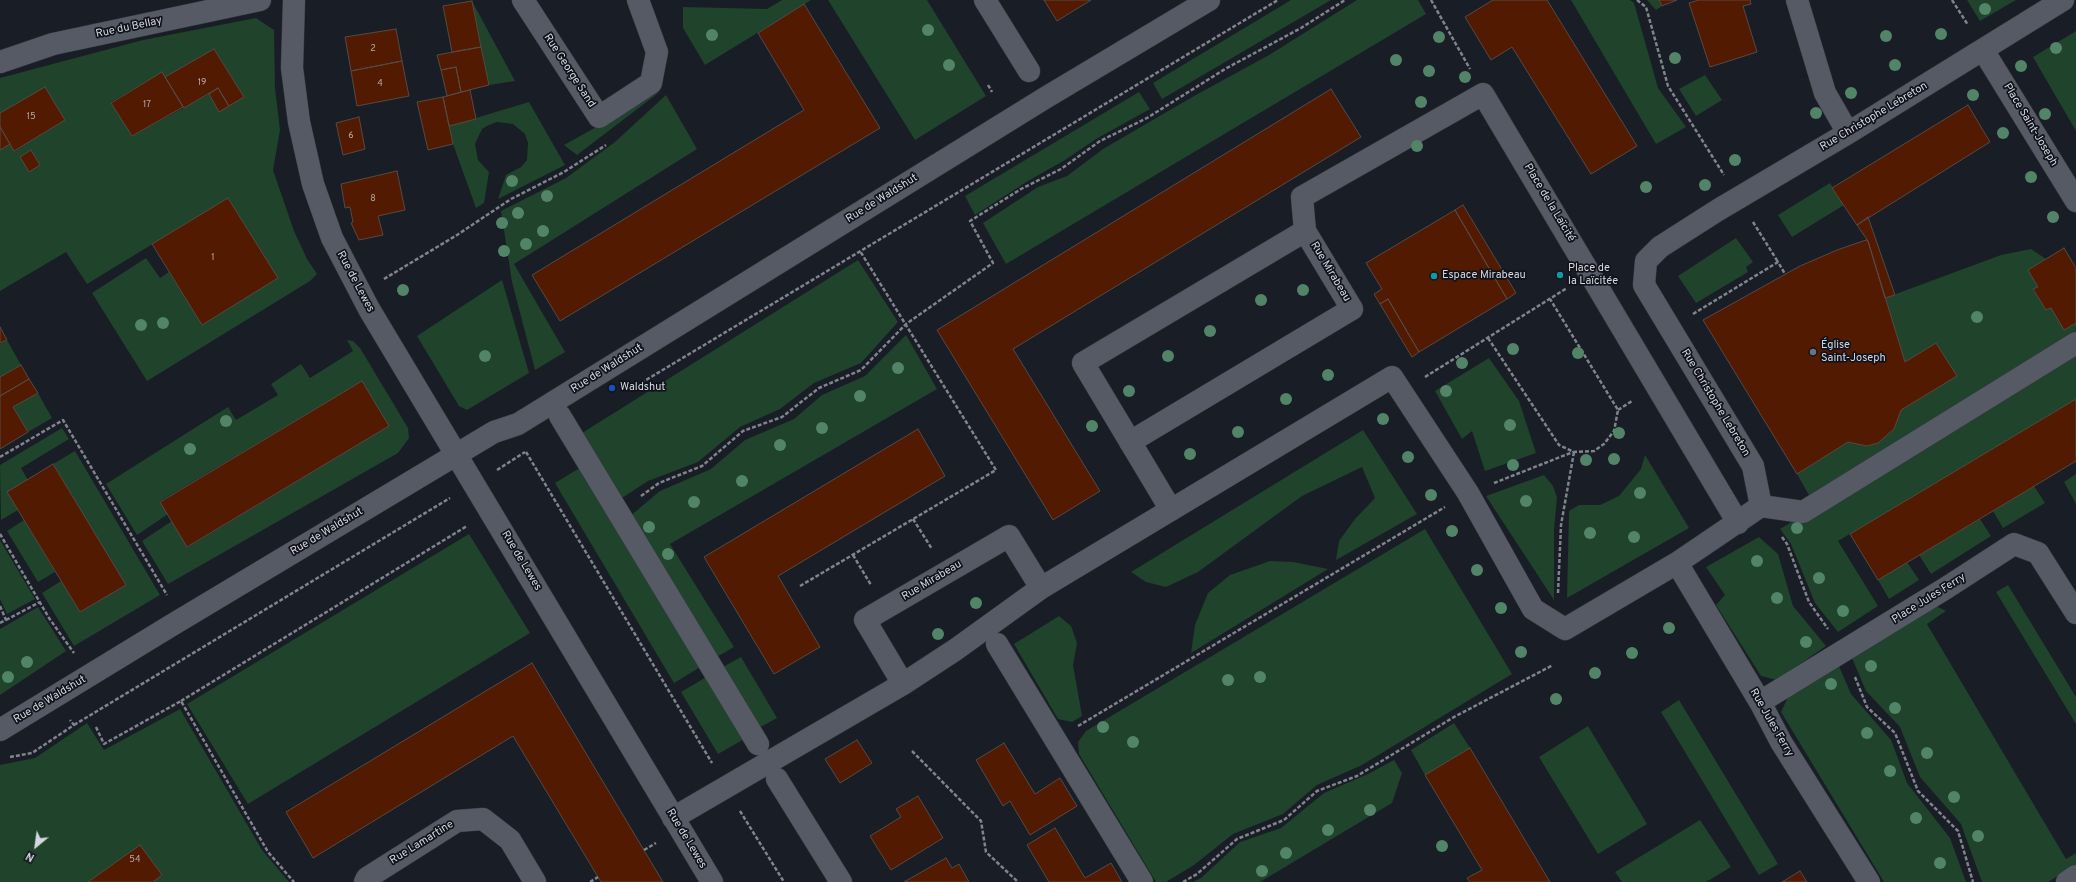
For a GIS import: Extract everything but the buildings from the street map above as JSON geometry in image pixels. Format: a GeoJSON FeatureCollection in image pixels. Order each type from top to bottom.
{"type":"FeatureCollection","features":[{"type":"Feature","properties":{"kind":"street","name":"Rue du Bellay"},"geometry":{"type":"LineString","coordinates":[[0,62],[53,44],[260,0]]}},
{"type":"Feature","properties":{"kind":"street","name":"Rue de Lewes"},"geometry":{"type":"LineString","coordinates":[[294,0],[292,68],[299,122],[313,184],[332,238],[369,309],[712,882]]}},
{"type":"Feature","properties":{"kind":"street","name":"Rue George Sand"},"geometry":{"type":"LineString","coordinates":[[523,0],[599,117],[651,83],[657,52],[638,0]]}},
{"type":"Feature","properties":{"kind":"street"},"geometry":{"type":"LineString","coordinates":[[985,0],[1029,71]]}},
{"type":"Feature","properties":{"kind":"street","name":"Rue de Waldshut"},"geometry":{"type":"LineString","coordinates":[[0,730],[494,432],[518,424],[1045,98],[1186,6],[1209,0]]}},
{"type":"Feature","properties":{"kind":"street"},"geometry":{"type":"LineString","coordinates":[[1797,0],[1825,93],[1848,133]]}},
{"type":"Feature","properties":{"kind":"street","name":"Rue Christophe Lebreton"},"geometry":{"type":"LineString","coordinates":[[1761,506],[1753,466],[1644,285],[1646,261],[1660,247],[1718,210],[1848,133],[2063,0]]}},
{"type":"Feature","properties":{"kind":"street","name":"Place Saint-Joseph"},"geometry":{"type":"LineString","coordinates":[[1983,50],[2076,201]]}},
{"type":"Feature","properties":{"kind":"street"},"geometry":{"type":"LineString","coordinates":[[1305,231],[1302,197],[1483,94]]}},
{"type":"Feature","properties":{"kind":"street","name":"Place de la Laïcité"},"geometry":{"type":"LineString","coordinates":[[1483,94],[1738,522]]}},
{"type":"Feature","properties":{"kind":"street","name":"Rue Mirabeau"},"geometry":{"type":"LineString","coordinates":[[1130,442],[1352,309],[1305,231],[1083,363],[1130,442],[1171,510]]}},
{"type":"Feature","properties":{"kind":"street"},"geometry":{"type":"LineString","coordinates":[[673,818],[725,786],[770,763],[903,684],[955,650],[1041,588],[1392,377],[1468,493],[1533,609],[1565,629],[1677,563],[1761,506],[1803,512],[2076,343]]}},
{"type":"Feature","properties":{"kind":"street"},"geometry":{"type":"LineString","coordinates":[[563,422],[758,744]]}},
{"type":"Feature","properties":{"kind":"street","name":"Rue Mirabeau"},"geometry":{"type":"LineString","coordinates":[[903,684],[866,620],[1009,536],[1041,588]]}},
{"type":"Feature","properties":{"kind":"street","name":"Place Jules Ferry"},"geometry":{"type":"LineString","coordinates":[[1760,702],[1946,588],[2014,544],[2038,553],[2076,613]]}},
{"type":"Feature","properties":{"kind":"street","name":"Rue Jules Ferry"},"geometry":{"type":"LineString","coordinates":[[1677,563],[1760,702],[1781,742],[1868,882]]}},
{"type":"Feature","properties":{"kind":"street"},"geometry":{"type":"LineString","coordinates":[[997,644],[1142,882]]}},
{"type":"Feature","properties":{"kind":"street"},"geometry":{"type":"LineString","coordinates":[[777,780],[841,882]]}},
{"type":"Feature","properties":{"kind":"street","name":"Rue Lamartine"},"geometry":{"type":"LineString","coordinates":[[365,882],[367,878],[457,821],[483,819],[510,840],[527,879]]}},
{"type":"Feature","properties":{"kind":"street"},"geometry":{"type":"LineString","coordinates":[[2067,882],[2076,876]]}},
{"type":"Feature","properties":{"kind":"path"},"geometry":{"type":"LineString","coordinates":[[629,390],[1278,0]]}},
{"type":"Feature","properties":{"kind":"path"},"geometry":{"type":"LineString","coordinates":[[618,513],[659,483],[702,466],[743,431],[782,417],[818,388],[861,370],[906,324],[993,263],[970,222],[1021,190],[1062,169],[1100,141],[1147,118],[1225,69],[1301,28],[1345,0]]}},
{"type":"Feature","properties":{"kind":"path"},"geometry":{"type":"LineString","coordinates":[[1431,0],[1483,94]]}},
{"type":"Feature","properties":{"kind":"path"},"geometry":{"type":"LineString","coordinates":[[1637,0],[1646,7],[1668,86],[1724,175]]}},
{"type":"Feature","properties":{"kind":"path"},"geometry":{"type":"LineString","coordinates":[[988,85],[992,92]]}},
{"type":"Feature","properties":{"kind":"path"},"geometry":{"type":"LineString","coordinates":[[377,283],[457,235],[511,199],[564,172],[611,140]]}},
{"type":"Feature","properties":{"kind":"path"},"geometry":{"type":"LineString","coordinates":[[1751,219],[1785,274]]}},
{"type":"Feature","properties":{"kind":"path"},"geometry":{"type":"LineString","coordinates":[[800,586],[996,470],[860,251]]}},
{"type":"Feature","properties":{"kind":"path"},"geometry":{"type":"LineString","coordinates":[[1688,317],[1778,262]]}},
{"type":"Feature","properties":{"kind":"path"},"geometry":{"type":"LineString","coordinates":[[1419,380],[1591,273]]}},
{"type":"Feature","properties":{"kind":"path"},"geometry":{"type":"LineString","coordinates":[[1491,485],[1574,452],[1594,451],[1604,444],[1614,430],[1618,410],[1550,299]]}},
{"type":"Feature","properties":{"kind":"path"},"geometry":{"type":"LineString","coordinates":[[1488,338],[1559,445],[1574,452]]}},
{"type":"Feature","properties":{"kind":"path"},"geometry":{"type":"LineString","coordinates":[[0,457],[63,420],[170,599]]}},
{"type":"Feature","properties":{"kind":"path"},"geometry":{"type":"LineString","coordinates":[[490,474],[526,452],[563,422]]}},
{"type":"Feature","properties":{"kind":"path"},"geometry":{"type":"LineString","coordinates":[[526,452],[725,786],[784,882]]}},
{"type":"Feature","properties":{"kind":"path"},"geometry":{"type":"LineString","coordinates":[[1558,596],[1561,525],[1574,452]]}},
{"type":"Feature","properties":{"kind":"path"},"geometry":{"type":"LineString","coordinates":[[1055,740],[1468,493]]}},
{"type":"Feature","properties":{"kind":"path"},"geometry":{"type":"LineString","coordinates":[[74,725],[453,496]]}},
{"type":"Feature","properties":{"kind":"path"},"geometry":{"type":"LineString","coordinates":[[913,519],[947,572]]}},
{"type":"Feature","properties":{"kind":"path"},"geometry":{"type":"LineString","coordinates":[[96,727],[104,744],[181,701],[471,524]]}},
{"type":"Feature","properties":{"kind":"path"},"geometry":{"type":"LineString","coordinates":[[1779,533],[1787,544],[1809,602],[1831,634]]}},
{"type":"Feature","properties":{"kind":"path"},"geometry":{"type":"LineString","coordinates":[[0,534],[40,602],[74,654]]}},
{"type":"Feature","properties":{"kind":"path"},"geometry":{"type":"LineString","coordinates":[[853,555],[885,609]]}},
{"type":"Feature","properties":{"kind":"path"},"geometry":{"type":"LineString","coordinates":[[0,623],[40,602]]}},
{"type":"Feature","properties":{"kind":"path"},"geometry":{"type":"LineString","coordinates":[[0,606],[6,620]]}},
{"type":"Feature","properties":{"kind":"path"},"geometry":{"type":"LineString","coordinates":[[1183,882],[1197,874],[1237,838],[1284,820],[1317,790],[1357,776],[1454,717],[1553,665]]}},
{"type":"Feature","properties":{"kind":"path"},"geometry":{"type":"LineString","coordinates":[[1854,674],[1867,707],[1895,733],[1918,791],[1958,831],[1973,882]]}},
{"type":"Feature","properties":{"kind":"path"},"geometry":{"type":"LineString","coordinates":[[181,701],[268,852],[294,882]]}},
{"type":"Feature","properties":{"kind":"path"},"geometry":{"type":"LineString","coordinates":[[912,751],[980,821],[986,852],[1018,882]]}},
{"type":"Feature","properties":{"kind":"path"},"geometry":{"type":"LineString","coordinates":[[644,850],[663,838]]}},
{"type":"Feature","properties":{"kind":"path"},"geometry":{"type":"LineString","coordinates":[[590,882],[598,877]]}},
{"type":"Feature","properties":{"kind":"green space"},"geometry":{"type":"Polygon","coordinates":[[[782,0],[811,0],[705,65],[683,28],[683,7],[767,9],[782,0]]]}},
{"type":"Feature","properties":{"kind":"green space"},"geometry":{"type":"Polygon","coordinates":[[[828,0],[927,0],[986,96],[915,140],[828,0]]]}},
{"type":"Feature","properties":{"kind":"green space"},"geometry":{"type":"Polygon","coordinates":[[[1291,0],[1331,0],[1162,99],[1153,83],[1291,0]]]}},
{"type":"Feature","properties":{"kind":"green space"},"geometry":{"type":"Polygon","coordinates":[[[1357,0],[1418,0],[1426,14],[1006,264],[983,223],[1038,187],[1067,176],[1103,149],[1194,96],[1269,55],[1357,0]]]}},
{"type":"Feature","properties":{"kind":"green space"},"geometry":{"type":"Polygon","coordinates":[[[1571,0],[1630,0],[1634,3],[1658,88],[1686,127],[1656,144],[1571,0]]]}},
{"type":"Feature","properties":{"kind":"green space"},"geometry":{"type":"Polygon","coordinates":[[[1647,0],[1659,0],[1662,6],[1656,10],[1647,0]]]}},
{"type":"Feature","properties":{"kind":"green space"},"geometry":{"type":"Polygon","coordinates":[[[1967,0],[2016,0],[1980,21],[1967,0]]]}},
{"type":"Feature","properties":{"kind":"green space"},"geometry":{"type":"Polygon","coordinates":[[[472,1],[515,81],[489,85],[472,1]]]}},
{"type":"Feature","properties":{"kind":"green space"},"geometry":{"type":"Polygon","coordinates":[[[256,18],[274,30],[275,88],[280,130],[273,170],[294,231],[307,259],[317,274],[310,281],[147,381],[92,293],[146,258],[160,278],[169,272],[202,325],[277,278],[228,198],[87,284],[66,252],[0,291],[0,150],[10,144],[15,151],[65,120],[0,113],[0,78],[143,40],[256,18]],[[214,49],[165,77],[162,72],[111,102],[132,136],[209,94],[219,111],[244,97],[214,49]],[[31,150],[20,157],[29,172],[40,165],[31,150]]]}},
{"type":"Feature","properties":{"kind":"green space"},"geometry":{"type":"Polygon","coordinates":[[[2076,31],[2076,131],[2033,57],[2076,31]]]}},
{"type":"Feature","properties":{"kind":"green space"},"geometry":{"type":"Polygon","coordinates":[[[1705,75],[1722,100],[1696,116],[1679,89],[1705,75]]]}},
{"type":"Feature","properties":{"kind":"green space"},"geometry":{"type":"Polygon","coordinates":[[[661,91],[577,155],[564,145],[661,91]]]}},
{"type":"Feature","properties":{"kind":"green space"},"geometry":{"type":"Polygon","coordinates":[[[1139,92],[1150,109],[1096,139],[1065,160],[1028,181],[975,215],[965,196],[1139,92]]]}},
{"type":"Feature","properties":{"kind":"green space"},"geometry":{"type":"Polygon","coordinates":[[[666,95],[697,149],[514,264],[565,352],[535,370],[512,282],[501,211],[566,178],[615,142],[666,95]]]}},
{"type":"Feature","properties":{"kind":"green space"},"geometry":{"type":"Polygon","coordinates":[[[529,102],[565,165],[498,199],[506,175],[521,167],[527,160],[528,143],[525,134],[513,124],[497,122],[489,125],[482,129],[475,144],[478,160],[489,172],[484,203],[476,208],[453,144],[449,126],[529,102]]]}},
{"type":"Feature","properties":{"kind":"green space"},"geometry":{"type":"Polygon","coordinates":[[[1830,183],[1844,205],[1792,237],[1778,215],[1830,183]]]}},
{"type":"Feature","properties":{"kind":"green space"},"geometry":{"type":"Polygon","coordinates":[[[1736,238],[1753,262],[1746,267],[1748,272],[1696,303],[1678,276],[1736,238]]]}},
{"type":"Feature","properties":{"kind":"green space"},"geometry":{"type":"Polygon","coordinates":[[[2031,249],[2046,259],[2028,270],[2038,287],[2033,289],[2046,310],[2051,308],[2064,330],[2076,323],[2076,335],[1810,497],[1797,474],[1848,442],[1867,446],[1878,443],[1894,429],[1901,410],[1956,376],[1936,343],[1905,362],[1885,298],[2001,255],[2031,249]]]}},
{"type":"Feature","properties":{"kind":"green space"},"geometry":{"type":"Polygon","coordinates":[[[858,260],[898,322],[861,363],[814,383],[780,409],[740,427],[698,462],[648,481],[622,498],[582,433],[858,260]]]}},
{"type":"Feature","properties":{"kind":"green space"},"geometry":{"type":"Polygon","coordinates":[[[502,280],[529,373],[467,410],[459,406],[417,336],[502,280]]]}},
{"type":"Feature","properties":{"kind":"green space"},"geometry":{"type":"Polygon","coordinates":[[[906,335],[937,389],[670,544],[734,647],[715,658],[629,517],[660,491],[711,469],[745,440],[794,419],[822,395],[865,376],[906,335]]]}},
{"type":"Feature","properties":{"kind":"green space"},"geometry":{"type":"Polygon","coordinates":[[[7,340],[21,365],[0,377],[0,344],[7,340]]]}},
{"type":"Feature","properties":{"kind":"green space"},"geometry":{"type":"Polygon","coordinates":[[[347,340],[353,341],[360,348],[408,428],[409,438],[398,453],[168,584],[142,541],[172,521],[188,547],[389,426],[362,381],[160,501],[168,514],[137,535],[106,484],[228,407],[236,420],[278,395],[271,384],[301,364],[310,378],[353,351],[347,340]]]}},
{"type":"Feature","properties":{"kind":"green space"},"geometry":{"type":"Polygon","coordinates":[[[2076,351],[2076,399],[1838,541],[1878,606],[1838,632],[1815,603],[1791,544],[1780,529],[2076,351]]]}},
{"type":"Feature","properties":{"kind":"green space"},"geometry":{"type":"Polygon","coordinates":[[[1489,358],[1519,401],[1536,453],[1485,471],[1472,431],[1462,439],[1435,391],[1489,358]]]}},
{"type":"Feature","properties":{"kind":"green space"},"geometry":{"type":"Polygon","coordinates":[[[38,393],[52,418],[28,432],[13,407],[38,393]]]}},
{"type":"Feature","properties":{"kind":"green space"},"geometry":{"type":"Polygon","coordinates":[[[62,428],[69,439],[21,468],[28,480],[18,510],[1,520],[0,465],[62,428]]]}},
{"type":"Feature","properties":{"kind":"green space"},"geometry":{"type":"Polygon","coordinates":[[[1363,430],[1417,514],[1336,560],[1339,541],[1355,519],[1375,498],[1362,467],[1302,496],[1198,572],[1166,587],[1146,582],[1131,572],[1363,430]]]}},
{"type":"Feature","properties":{"kind":"green space"},"geometry":{"type":"Polygon","coordinates":[[[75,451],[160,595],[74,646],[42,593],[61,581],[80,612],[126,585],[53,464],[75,451]]]}},
{"type":"Feature","properties":{"kind":"green space"},"geometry":{"type":"Polygon","coordinates":[[[1645,455],[1689,528],[1567,598],[1569,511],[1579,505],[1600,505],[1619,496],[1641,469],[1645,455]]]}},
{"type":"Feature","properties":{"kind":"green space"},"geometry":{"type":"Polygon","coordinates":[[[583,466],[702,666],[674,683],[555,483],[583,466]]]}},
{"type":"Feature","properties":{"kind":"green space"},"geometry":{"type":"Polygon","coordinates":[[[2076,474],[2076,504],[2064,482],[2076,474]]]}},
{"type":"Feature","properties":{"kind":"green space"},"geometry":{"type":"Polygon","coordinates":[[[1544,475],[1553,486],[1557,497],[1554,530],[1554,600],[1486,496],[1544,475]]]}},
{"type":"Feature","properties":{"kind":"green space"},"geometry":{"type":"Polygon","coordinates":[[[2034,486],[2045,503],[2003,528],[1993,511],[2034,486]]]}},
{"type":"Feature","properties":{"kind":"green space"},"geometry":{"type":"Polygon","coordinates":[[[1980,519],[1991,536],[1931,574],[1919,555],[1980,519]]]}},
{"type":"Feature","properties":{"kind":"green space"},"geometry":{"type":"Polygon","coordinates":[[[24,520],[55,572],[38,582],[7,531],[24,520]]]}},
{"type":"Feature","properties":{"kind":"green space"},"geometry":{"type":"Polygon","coordinates":[[[1425,529],[1512,674],[1362,765],[1317,785],[1283,814],[1233,834],[1194,865],[1166,882],[1156,882],[1079,754],[1078,742],[1086,731],[1425,529]]]}},
{"type":"Feature","properties":{"kind":"green space"},"geometry":{"type":"Polygon","coordinates":[[[469,534],[530,633],[248,804],[187,704],[469,534]]]}},
{"type":"Feature","properties":{"kind":"green space"},"geometry":{"type":"Polygon","coordinates":[[[1759,537],[1778,554],[1793,606],[1826,646],[1777,680],[1761,676],[1716,605],[1725,595],[1706,567],[1759,537]]]}},
{"type":"Feature","properties":{"kind":"green space"},"geometry":{"type":"Polygon","coordinates":[[[0,540],[35,599],[7,614],[0,599],[0,540]]]}},
{"type":"Feature","properties":{"kind":"green space"},"geometry":{"type":"Polygon","coordinates":[[[1270,561],[1293,562],[1328,569],[1191,653],[1195,625],[1208,593],[1230,575],[1270,561]]]}},
{"type":"Feature","properties":{"kind":"green space"},"geometry":{"type":"Polygon","coordinates":[[[1907,562],[1919,580],[1889,599],[1878,580],[1907,562]]]}},
{"type":"Feature","properties":{"kind":"green space"},"geometry":{"type":"Polygon","coordinates":[[[2008,585],[2076,697],[2076,724],[1996,592],[2008,585]]]}},
{"type":"Feature","properties":{"kind":"green space"},"geometry":{"type":"Polygon","coordinates":[[[1936,606],[1946,611],[1927,624],[2066,859],[2076,853],[2076,865],[2048,882],[1982,882],[1961,824],[1920,777],[1900,727],[1866,691],[1852,658],[1936,606]]]}},
{"type":"Feature","properties":{"kind":"green space"},"geometry":{"type":"Polygon","coordinates":[[[38,607],[66,651],[0,695],[0,629],[38,607]]]}},
{"type":"Feature","properties":{"kind":"green space"},"geometry":{"type":"Polygon","coordinates":[[[1059,616],[1071,626],[1077,643],[1073,665],[1082,716],[1072,722],[1058,719],[1014,644],[1059,616]]]}},
{"type":"Feature","properties":{"kind":"green space"},"geometry":{"type":"Polygon","coordinates":[[[741,657],[777,718],[755,730],[719,669],[741,657]]]}},
{"type":"Feature","properties":{"kind":"green space"},"geometry":{"type":"Polygon","coordinates":[[[1839,666],[1851,694],[1891,740],[1907,783],[1950,838],[1966,882],[1884,882],[1781,712],[1788,697],[1839,666]]]}},
{"type":"Feature","properties":{"kind":"green space"},"geometry":{"type":"Polygon","coordinates":[[[708,676],[746,738],[718,754],[681,692],[708,676]]]}},
{"type":"Feature","properties":{"kind":"green space"},"geometry":{"type":"Polygon","coordinates":[[[1679,700],[1778,864],[1759,875],[1661,712],[1679,700]]]}},
{"type":"Feature","properties":{"kind":"green space"},"geometry":{"type":"Polygon","coordinates":[[[180,709],[262,850],[289,882],[153,882],[162,875],[140,846],[88,882],[0,882],[0,765],[35,758],[87,723],[104,750],[180,709]]]}},
{"type":"Feature","properties":{"kind":"green space"},"geometry":{"type":"Polygon","coordinates":[[[1454,723],[1470,748],[1425,775],[1411,750],[1454,723]]]}},
{"type":"Feature","properties":{"kind":"green space"},"geometry":{"type":"Polygon","coordinates":[[[1588,726],[1647,824],[1598,854],[1539,757],[1588,726]]]}},
{"type":"Feature","properties":{"kind":"green space"},"geometry":{"type":"Polygon","coordinates":[[[1394,760],[1402,773],[1392,803],[1260,882],[1193,882],[1201,878],[1240,842],[1281,828],[1324,793],[1368,774],[1394,760]]]}},
{"type":"Feature","properties":{"kind":"green space"},"geometry":{"type":"Polygon","coordinates":[[[1700,820],[1731,867],[1706,882],[1622,882],[1615,872],[1700,820]]]}},
{"type":"Feature","properties":{"kind":"place","name":"Place de la Laïcitée"},"geometry":{"type":"Point","coordinates":[1560,275]}},
{"type":"Feature","properties":{"kind":"place","name":"Espace Mirabeau"},"geometry":{"type":"Point","coordinates":[1434,276]}},
{"type":"Feature","properties":{"kind":"place","name":"Église Saint-Joseph"},"geometry":{"type":"Point","coordinates":[1813,352]}},
{"type":"Feature","properties":{"kind":"place","name":"Waldshut"},"geometry":{"type":"Point","coordinates":[612,388]}}]}
